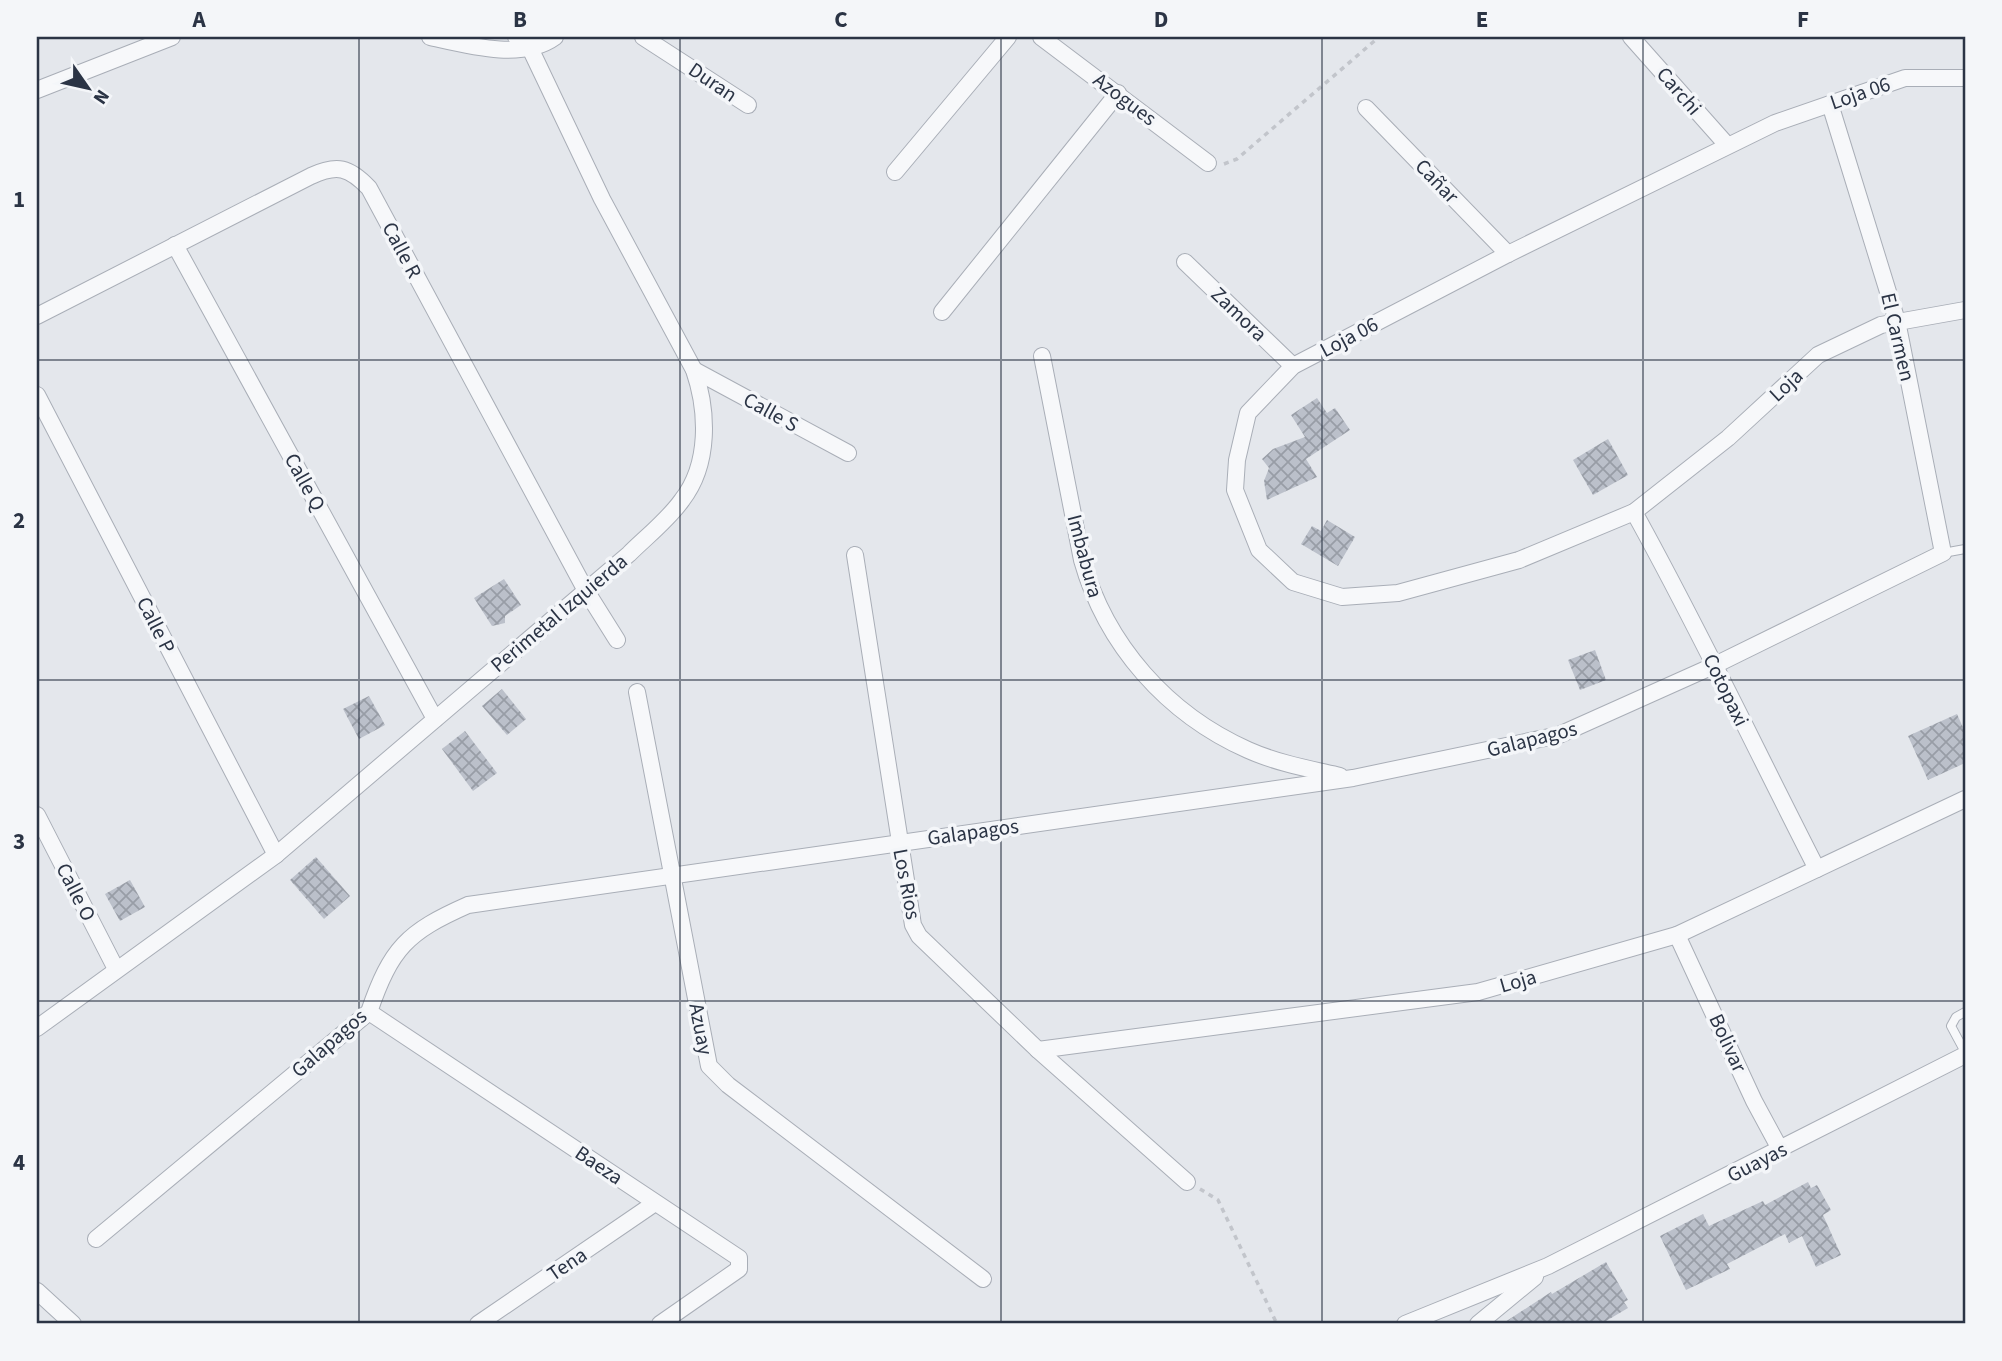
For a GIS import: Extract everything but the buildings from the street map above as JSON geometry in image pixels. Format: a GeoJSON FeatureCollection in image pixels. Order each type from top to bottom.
{"type":"FeatureCollection","features":[{"type":"Feature","properties":{"kind":"street"},"geometry":{"type":"LineString","coordinates":[[37,90],[172,37]]}},
{"type":"Feature","properties":{"kind":"street"},"geometry":{"type":"LineString","coordinates":[[430,37],[470,47],[523,41],[548,42],[555,37]]}},
{"type":"Feature","properties":{"kind":"street","name":"Duran"},"geometry":{"type":"LineString","coordinates":[[643,37],[748,105]]}},
{"type":"Feature","properties":{"kind":"street"},"geometry":{"type":"LineString","coordinates":[[895,172],[1008,37]]}},
{"type":"Feature","properties":{"kind":"street","name":"Azogues"},"geometry":{"type":"LineString","coordinates":[[1041,37],[1208,163]]}},
{"type":"Feature","properties":{"kind":"street","name":"Carchi"},"geometry":{"type":"LineString","coordinates":[[1631,37],[1727,145]]}},
{"type":"Feature","properties":{"kind":"street","name":"Perimetal Izquierda"},"geometry":{"type":"LineString","coordinates":[[37,1028],[276,855],[629,554],[683,500],[689,488],[700,465],[704,426],[702,394],[694,370],[602,199],[523,41]]}},
{"type":"Feature","properties":{"kind":"street","name":"Loja 06"},"geometry":{"type":"LineString","coordinates":[[1634,512],[1519,560],[1398,593],[1342,597],[1293,582],[1259,550],[1235,490],[1237,460],[1248,413],[1293,366],[1508,254],[1775,122],[1905,78],[1965,78]]}},
{"type":"Feature","properties":{"kind":"street"},"geometry":{"type":"LineString","coordinates":[[942,312],[1118,93]]}},
{"type":"Feature","properties":{"kind":"street","name":"El Carmen"},"geometry":{"type":"LineString","coordinates":[[1830,104],[1897,321],[1943,553]]}},
{"type":"Feature","properties":{"kind":"street","name":"Cañar"},"geometry":{"type":"LineString","coordinates":[[1366,108],[1508,254]]}},
{"type":"Feature","properties":{"kind":"street","name":"Calle R"},"geometry":{"type":"LineString","coordinates":[[37,316],[331,167],[355,174],[369,188],[585,589],[617,640]]}},
{"type":"Feature","properties":{"kind":"street","name":"Calle Q"},"geometry":{"type":"LineString","coordinates":[[175,244],[435,719]]}},
{"type":"Feature","properties":{"kind":"street","name":"Zamora"},"geometry":{"type":"LineString","coordinates":[[1185,262],[1293,366]]}},
{"type":"Feature","properties":{"kind":"street","name":"Loja"},"geometry":{"type":"LineString","coordinates":[[1634,512],[1728,438],[1818,355],[1855,336],[1897,321],[1965,310]]}},
{"type":"Feature","properties":{"kind":"street","name":"Imbabura"},"geometry":{"type":"LineString","coordinates":[[1042,356],[1082,560],[1090,588],[1118,645],[1165,697],[1248,750],[1298,767],[1353,778]]}},
{"type":"Feature","properties":{"kind":"street","name":"Calle S"},"geometry":{"type":"LineString","coordinates":[[694,370],[848,453]]}},
{"type":"Feature","properties":{"kind":"street","name":"Calle P"},"geometry":{"type":"LineString","coordinates":[[37,395],[276,855]]}},
{"type":"Feature","properties":{"kind":"street","name":"Cotopaxi"},"geometry":{"type":"LineString","coordinates":[[1634,512],[1690,613],[1713,666],[1817,869]]}},
{"type":"Feature","properties":{"kind":"street","name":"Galapagos"},"geometry":{"type":"LineString","coordinates":[[96,1239],[369,1012],[379,982],[396,952],[411,935],[468,905],[673,873],[1353,778],[1574,731],[1943,553]]}},
{"type":"Feature","properties":{"kind":"street","name":"Los Rios"},"geometry":{"type":"LineString","coordinates":[[855,555],[913,925],[919,936],[1038,1050],[1187,1182]]}},
{"type":"Feature","properties":{"kind":"street","name":"Azuay"},"geometry":{"type":"LineString","coordinates":[[637,692],[709,1066],[729,1085],[983,1279]]}},
{"type":"Feature","properties":{"kind":"street","name":"Loja"},"geometry":{"type":"LineString","coordinates":[[1038,1050],[1478,992],[1677,935],[1965,799]]}},
{"type":"Feature","properties":{"kind":"street","name":"Calle O"},"geometry":{"type":"LineString","coordinates":[[37,816],[116,969]]}},
{"type":"Feature","properties":{"kind":"street","name":"Bolivar"},"geometry":{"type":"LineString","coordinates":[[1677,935],[1754,1101],[1781,1151]]}},
{"type":"Feature","properties":{"kind":"street","name":"Baeza"},"geometry":{"type":"LineString","coordinates":[[369,1012],[739,1258],[739,1269],[660,1324]]}},
{"type":"Feature","properties":{"kind":"street","name":"Guayas"},"geometry":{"type":"LineString","coordinates":[[1405,1324],[1548,1266],[1781,1151],[1965,1054]]}},
{"type":"Feature","properties":{"kind":"street","name":"Tena"},"geometry":{"type":"LineString","coordinates":[[478,1324],[655,1203]]}},
{"type":"Feature","properties":{"kind":"street","name":"Guayas"},"geometry":{"type":"LineString","coordinates":[[1478,1324],[1548,1266]]}},
{"type":"Feature","properties":{"kind":"street"},"geometry":{"type":"LineString","coordinates":[[37,1291],[73,1324]]}},
{"type":"Feature","properties":{"kind":"lane"},"geometry":{"type":"LineString","coordinates":[[1943,553],[1965,549]]}},
{"type":"Feature","properties":{"kind":"lane"},"geometry":{"type":"LineString","coordinates":[[1965,1012],[1956,1017],[1951,1026],[1965,1054]]}},
{"type":"Feature","properties":{"kind":"path"},"geometry":{"type":"LineString","coordinates":[[1208,163],[1222,165],[1237,159],[1379,37]]}},
{"type":"Feature","properties":{"kind":"path"},"geometry":{"type":"LineString","coordinates":[[1187,1182],[1218,1200],[1277,1324]]}}]}
